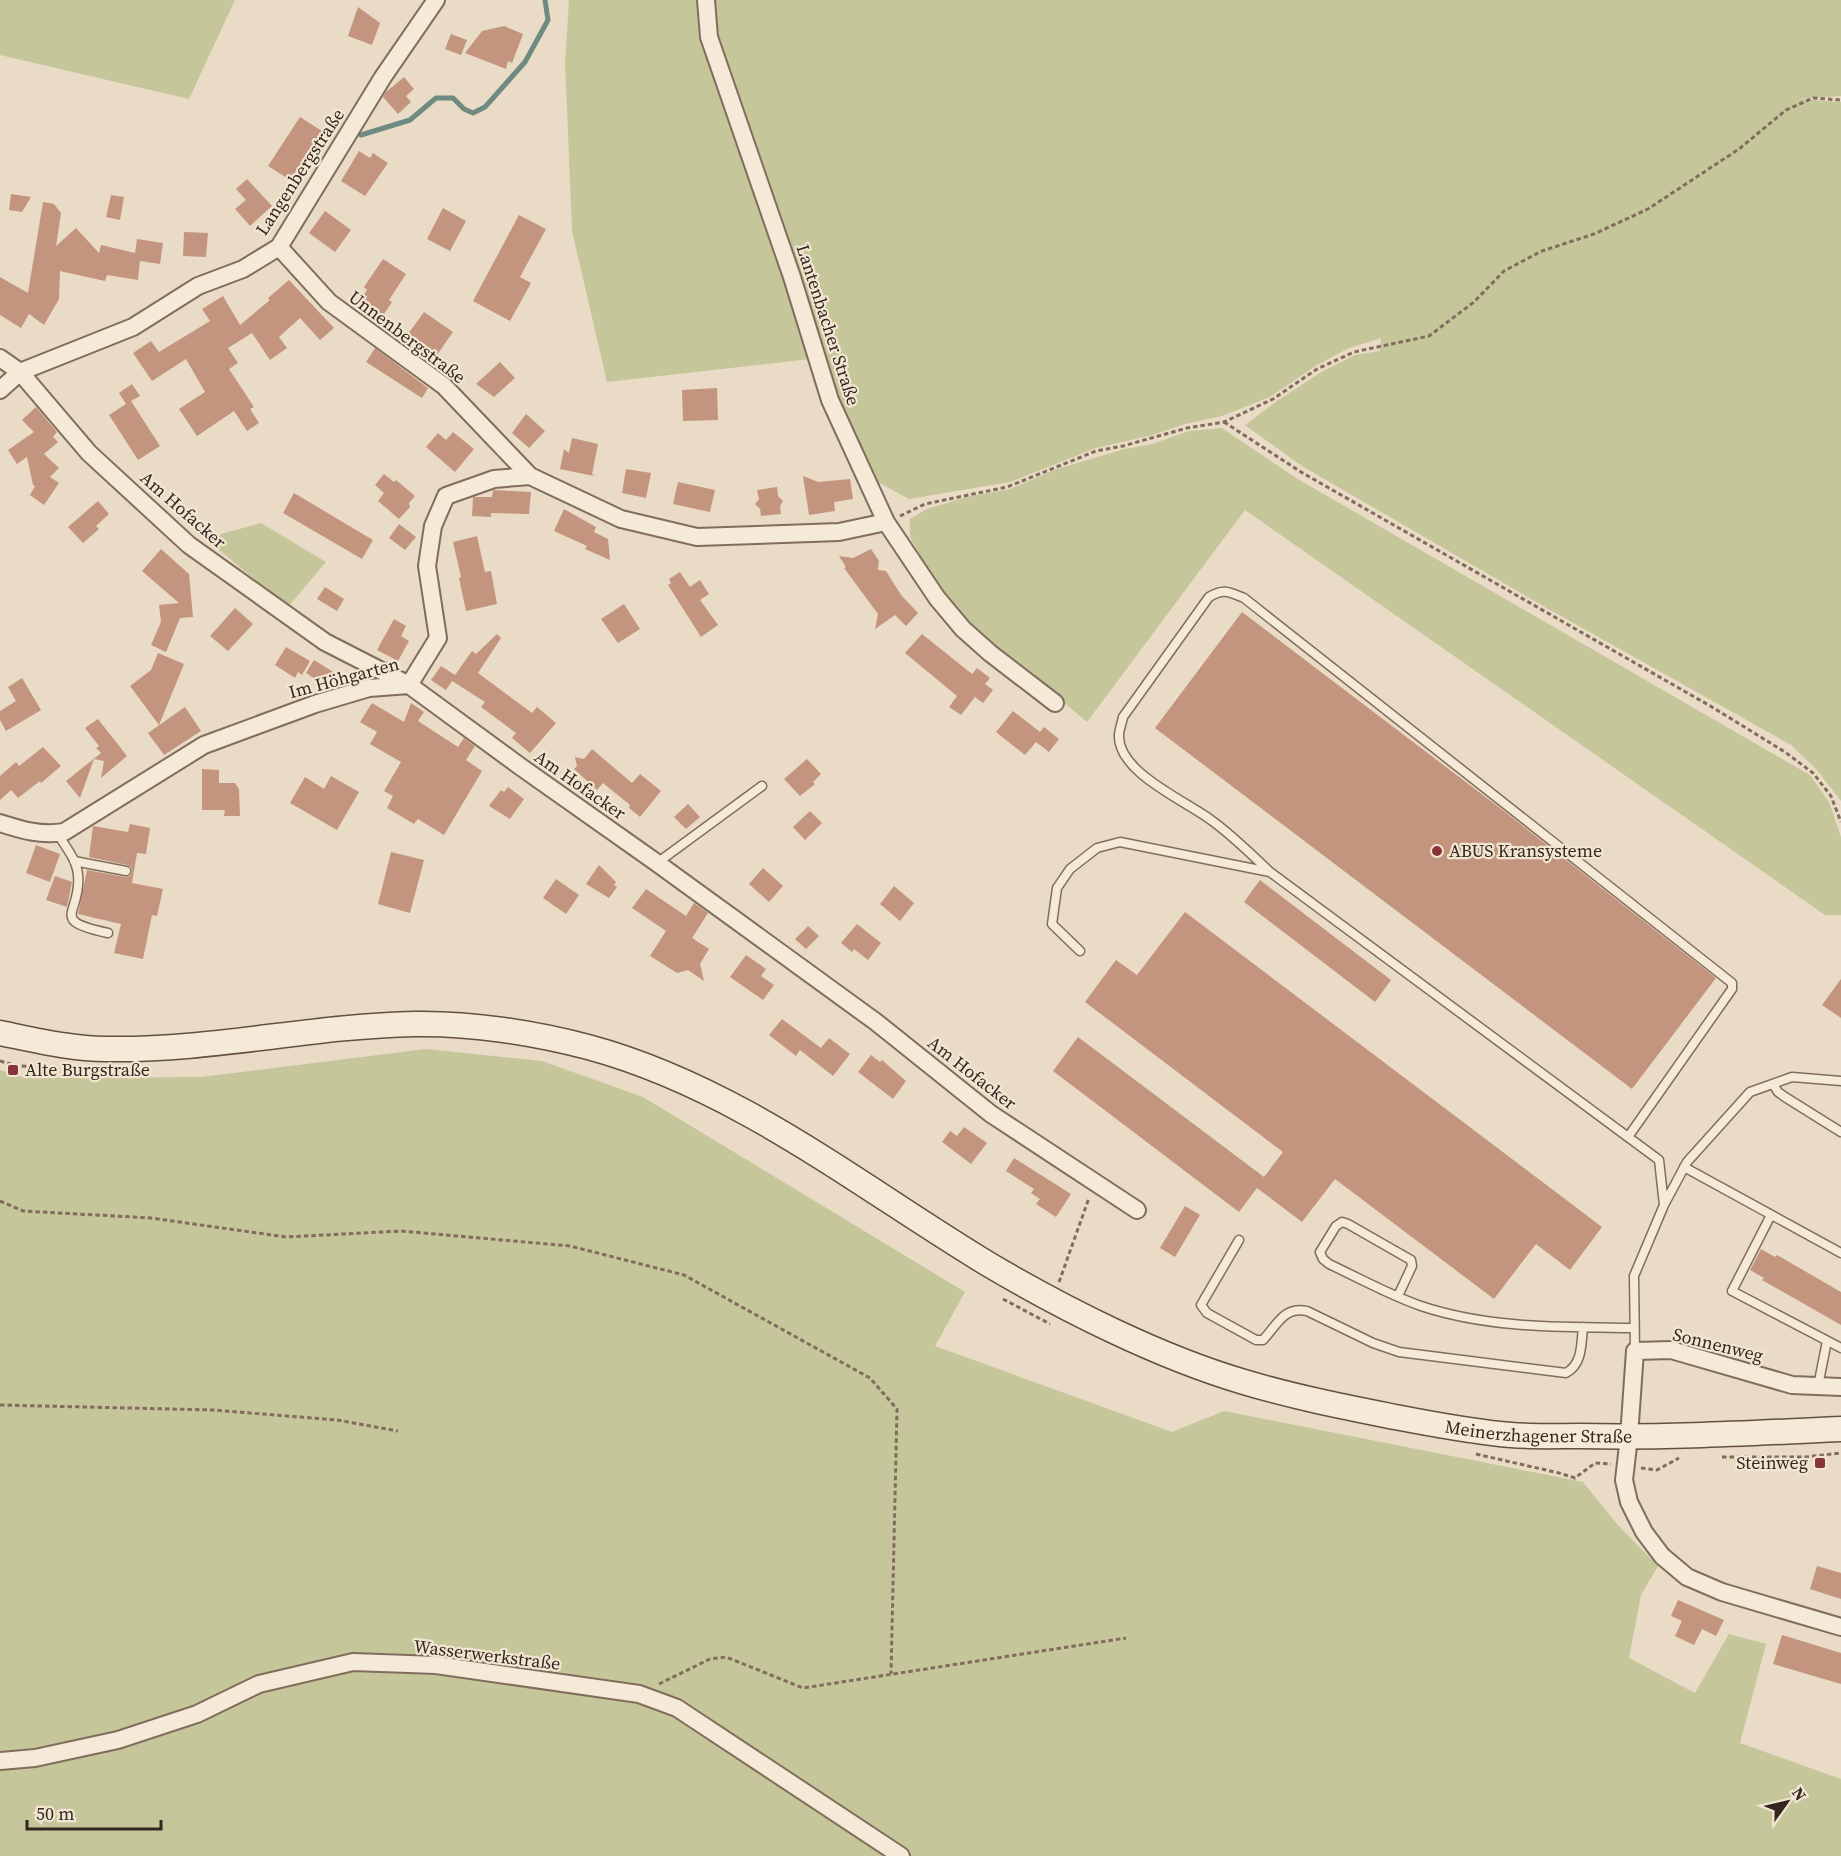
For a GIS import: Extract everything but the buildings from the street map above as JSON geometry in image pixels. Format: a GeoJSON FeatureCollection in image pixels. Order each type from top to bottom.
{"type":"FeatureCollection","features":[{"type":"Feature","properties":{"kind":"main road","name":"Meinerzhagener Straße"},"geometry":{"type":"LineString","coordinates":[[0,1033],[89,1048],[138,1050],[186,1048],[312,1032],[415,1024],[465,1026],[542,1036],[587,1047],[653,1069],[703,1091],[757,1119],[988,1264],[1053,1300],[1152,1348],[1240,1381],[1331,1405],[1512,1435],[1629,1437],[1841,1429]]}},
{"type":"Feature","properties":{"kind":"street","name":"Langenbergstraße"},"geometry":{"type":"LineString","coordinates":[[20,372],[133,327],[198,286],[243,269],[279,247],[383,78],[436,0]]}},
{"type":"Feature","properties":{"kind":"street","name":"Lantenbacher Straße"},"geometry":{"type":"LineString","coordinates":[[706,0],[709,37],[792,277],[830,400],[886,522],[937,598],[963,629],[1055,703]]}},
{"type":"Feature","properties":{"kind":"street","name":"Unnenbergstraße"},"geometry":{"type":"LineString","coordinates":[[279,247],[328,302],[444,386],[530,476],[621,519],[698,537],[839,532],[886,522]]}},
{"type":"Feature","properties":{"kind":"street","name":"Am Hofacker"},"geometry":{"type":"LineString","coordinates":[[0,358],[20,372],[89,453],[189,545],[325,642],[408,684],[521,768],[657,863],[876,1022],[991,1114],[1137,1210]]}},
{"type":"Feature","properties":{"kind":"street"},"geometry":{"type":"LineString","coordinates":[[0,390],[20,372]]}},
{"type":"Feature","properties":{"kind":"street","name":"Im Höhgarten"},"geometry":{"type":"LineString","coordinates":[[0,823],[47,835],[64,832],[204,745],[369,688],[408,684],[438,638],[427,566],[433,526],[446,496],[494,479],[530,476]]}},
{"type":"Feature","properties":{"kind":"street","name":"Sonnenweg"},"geometry":{"type":"LineString","coordinates":[[1635,1351],[1671,1350],[1792,1385],[1841,1387]]}},
{"type":"Feature","properties":{"kind":"street"},"geometry":{"type":"LineString","coordinates":[[1635,1351],[1624,1480],[1629,1503],[1644,1532],[1662,1556],[1687,1577],[1722,1592],[1841,1627]]}},
{"type":"Feature","properties":{"kind":"street","name":"Wasserwerkstraße"},"geometry":{"type":"LineString","coordinates":[[0,1761],[35,1758],[118,1740],[197,1714],[259,1684],[353,1662],[436,1665],[639,1695],[677,1708],[901,1856]]}},
{"type":"Feature","properties":{"kind":"lane"},"geometry":{"type":"LineString","coordinates":[[1628,1137],[1732,989],[1732,983],[1244,598],[1227,591],[1218,591],[1209,597],[1123,717],[1119,736],[1121,748],[1132,765],[1148,780],[1211,820],[1270,872],[1659,1160],[1664,1205]]}},
{"type":"Feature","properties":{"kind":"lane"},"geometry":{"type":"LineString","coordinates":[[657,863],[762,786]]}},
{"type":"Feature","properties":{"kind":"lane"},"geometry":{"type":"LineString","coordinates":[[57,833],[74,861],[78,873],[78,884],[71,911],[72,918],[83,928],[108,933]]}},
{"type":"Feature","properties":{"kind":"lane"},"geometry":{"type":"LineString","coordinates":[[1080,951],[1052,924],[1057,888],[1070,869],[1097,848],[1120,842],[1270,872]]}},
{"type":"Feature","properties":{"kind":"lane"},"geometry":{"type":"LineString","coordinates":[[74,861],[126,871]]}},
{"type":"Feature","properties":{"kind":"lane"},"geometry":{"type":"LineString","coordinates":[[1635,1351],[1634,1276],[1664,1205],[1684,1167],[1750,1092],[1792,1077],[1841,1081]]}},
{"type":"Feature","properties":{"kind":"lane"},"geometry":{"type":"LineString","coordinates":[[1773,1084],[1785,1097],[1841,1132]]}},
{"type":"Feature","properties":{"kind":"lane"},"geometry":{"type":"LineString","coordinates":[[1684,1167],[1841,1253]]}},
{"type":"Feature","properties":{"kind":"lane"},"geometry":{"type":"LineString","coordinates":[[1771,1215],[1732,1291],[1841,1348]]}},
{"type":"Feature","properties":{"kind":"lane"},"geometry":{"type":"LineString","coordinates":[[1398,1296],[1412,1266],[1411,1260],[1348,1224],[1342,1222],[1336,1226],[1320,1252],[1323,1259],[1329,1264],[1398,1296],[1420,1305],[1451,1314],[1510,1325],[1634,1328]]}},
{"type":"Feature","properties":{"kind":"lane"},"geometry":{"type":"LineString","coordinates":[[1239,1240],[1201,1305],[1207,1313],[1256,1340],[1263,1340],[1287,1312],[1297,1309],[1307,1311],[1373,1343],[1399,1352],[1566,1373],[1573,1369],[1580,1356],[1583,1327]]}},
{"type":"Feature","properties":{"kind":"lane"},"geometry":{"type":"LineString","coordinates":[[1818,1386],[1827,1341]]}},
{"type":"Feature","properties":{"kind":"path"},"geometry":{"type":"LineString","coordinates":[[886,522],[925,504],[1007,487],[1096,451],[1123,446],[1186,428],[1224,422],[1273,399],[1317,369],[1354,352],[1429,336],[1474,302],[1504,271],[1542,251],[1594,234],[1647,209],[1739,149],[1786,110],[1813,98],[1841,100]]}},
{"type":"Feature","properties":{"kind":"path"},"geometry":{"type":"LineString","coordinates":[[1224,422],[1301,472],[1712,707],[1785,752],[1813,773],[1831,796],[1841,822]]}},
{"type":"Feature","properties":{"kind":"path"},"geometry":{"type":"LineString","coordinates":[[1053,1300],[1094,1182]]}},
{"type":"Feature","properties":{"kind":"path"},"geometry":{"type":"LineString","coordinates":[[0,1201],[23,1212],[152,1218],[286,1237],[401,1232],[570,1246],[684,1275],[870,1378],[897,1409],[891,1674]]}},
{"type":"Feature","properties":{"kind":"path"},"geometry":{"type":"LineString","coordinates":[[0,1405],[213,1410],[337,1420],[398,1431]]}},
{"type":"Feature","properties":{"kind":"path"},"geometry":{"type":"LineString","coordinates":[[639,1695],[710,1659],[726,1657],[803,1688],[1126,1638]]}},
{"type":"Feature","properties":{"kind":"green space"},"geometry":{"type":"Polygon","coordinates":[[[0,0],[235,0],[189,99],[0,55],[0,0]]]}},
{"type":"Feature","properties":{"kind":"green space"},"geometry":{"type":"Polygon","coordinates":[[[569,0],[700,0],[810,359],[607,382],[572,231],[565,63],[569,0]]]}},
{"type":"Feature","properties":{"kind":"green space"},"geometry":{"type":"Polygon","coordinates":[[[713,0],[1841,0],[1841,96],[1798,99],[1841,102],[1841,801],[1816,769],[1791,745],[1543,606],[1302,466],[1245,425],[1323,371],[1355,355],[1380,351],[1381,338],[1347,349],[1317,365],[1270,397],[1222,416],[1096,448],[1010,482],[909,499],[876,481],[837,398],[718,38],[713,0]]]}},
{"type":"Feature","properties":{"kind":"green space"},"geometry":{"type":"Polygon","coordinates":[[[1222,428],[1296,478],[1810,775],[1829,802],[1841,837],[1841,915],[1825,915],[1245,510],[1087,722],[977,629],[941,593],[910,537],[910,519],[927,509],[967,497],[1010,489],[1057,469],[1125,449],[1152,444],[1189,431],[1222,428]]]}},
{"type":"Feature","properties":{"kind":"green space"},"geometry":{"type":"Polygon","coordinates":[[[261,523],[326,562],[288,607],[212,544],[221,534],[261,523]]]}},
{"type":"Feature","properties":{"kind":"green space"},"geometry":{"type":"Polygon","coordinates":[[[426,1049],[542,1061],[643,1097],[965,1292],[935,1346],[1172,1432],[1224,1411],[1583,1482],[1616,1523],[1658,1566],[1641,1595],[1629,1658],[1695,1693],[1729,1634],[1766,1644],[1740,1743],[1841,1779],[1841,1856],[0,1856],[0,1070],[26,1078],[201,1077],[426,1049]]]}},
{"type":"Feature","properties":{"kind":"waterway"},"geometry":{"type":"LineString","coordinates":[[361,135],[410,120],[436,98],[453,98],[464,109],[473,113],[485,107],[525,62],[548,20],[545,0]]}},
{"type":"Feature","properties":{"kind":"place","name":"ABUS Kransysteme"},"geometry":{"type":"Point","coordinates":[1437,851]}},
{"type":"Feature","properties":{"kind":"place","name":"Alte Burgstraße"},"geometry":{"type":"Point","coordinates":[13,1070]}},
{"type":"Feature","properties":{"kind":"place","name":"Steinweg"},"geometry":{"type":"Point","coordinates":[1820,1463]}}]}
